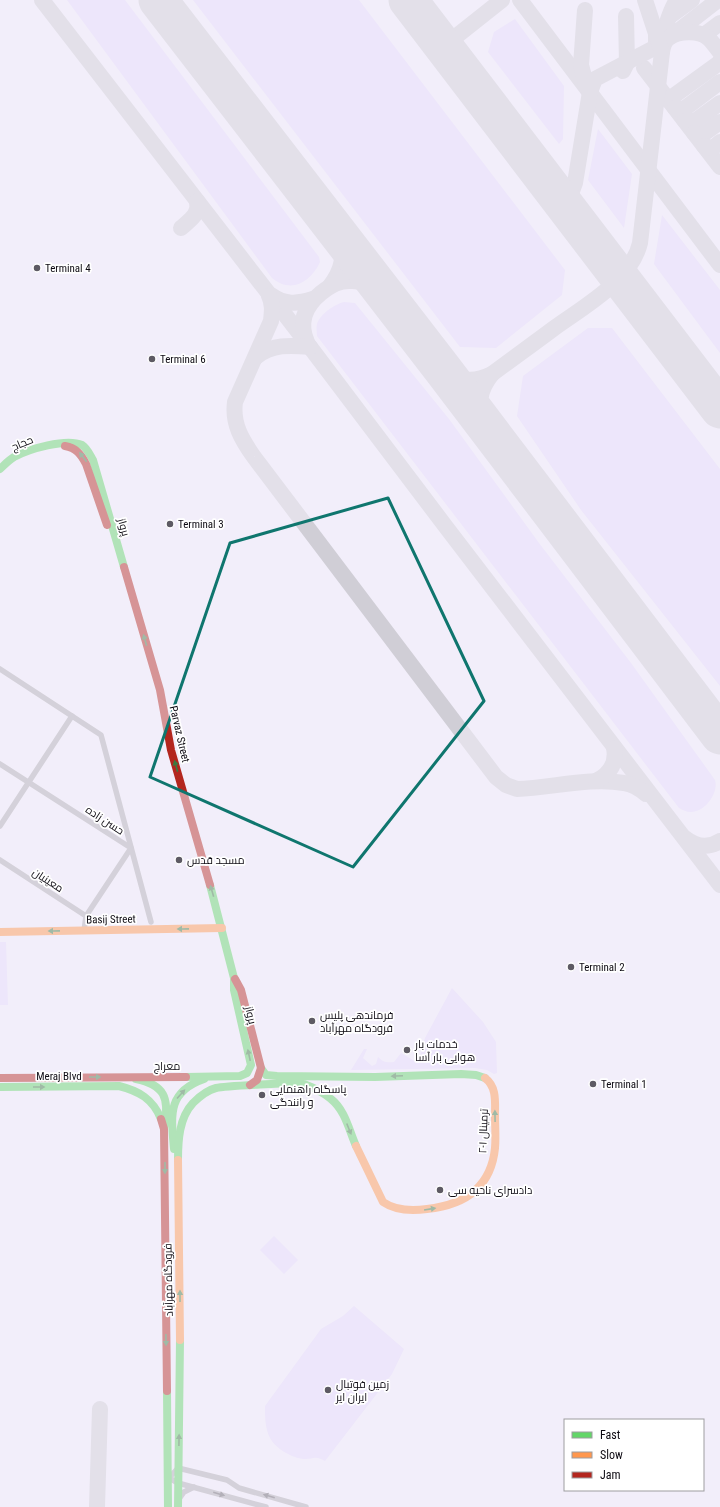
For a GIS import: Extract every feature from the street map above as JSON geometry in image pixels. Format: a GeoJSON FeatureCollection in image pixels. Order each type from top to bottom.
{"type":"FeatureCollection","features":[{"type":"Feature","properties":{"kind":"main road","name":"حجاج"},"geometry":{"type":"LineString","coordinates":[[0,469],[8,461],[22,452],[56,444]]}},
{"type":"Feature","properties":{"kind":"main road","name":"پرواز"},"geometry":{"type":"LineString","coordinates":[[56,444],[81,445],[89,452],[93,460],[117,545]]}},
{"type":"Feature","properties":{"kind":"main road","name":"Parvaz Street"},"geometry":{"type":"LineString","coordinates":[[117,545],[160,690],[171,750],[222,928]]}},
{"type":"Feature","properties":{"kind":"main road","name":"پرواز"},"geometry":{"type":"LineString","coordinates":[[215,1077],[242,1077],[249,1072],[251,1065],[234,990],[234,978],[222,928]]}},
{"type":"Feature","properties":{"kind":"main road","name":"Basij Street"},"geometry":{"type":"LineString","coordinates":[[0,932],[222,928]]}},
{"type":"Feature","properties":{"kind":"main road"},"geometry":{"type":"LineString","coordinates":[[234,978],[241,990],[263,1073],[267,1075],[303,1080]]}},
{"type":"Feature","properties":{"kind":"main road"},"geometry":{"type":"LineString","coordinates":[[250,1085],[257,1080],[261,1068]]}},
{"type":"Feature","properties":{"kind":"main road","name":"ترمینال ۱-۲"},"geometry":{"type":"LineString","coordinates":[[463,1074],[480,1075],[488,1080],[495,1092],[495,1151],[488,1175],[472,1195],[454,1204],[416,1210],[405,1210],[387,1205],[383,1202],[356,1147],[341,1109],[330,1098],[303,1080],[463,1074]]}},
{"type":"Feature","properties":{"kind":"main road"},"geometry":{"type":"LineString","coordinates":[[267,1075],[263,1080],[264,1083],[268,1085]]}},
{"type":"Feature","properties":{"kind":"main road"},"geometry":{"type":"LineString","coordinates":[[119,1077],[141,1080],[155,1086],[164,1096],[167,1103],[164,1129]]}},
{"type":"Feature","properties":{"kind":"main road","name":"معراج"},"geometry":{"type":"LineString","coordinates":[[119,1077],[215,1077]]}},
{"type":"Feature","properties":{"kind":"main road","name":"Meraj Blvd"},"geometry":{"type":"LineString","coordinates":[[0,1078],[119,1077]]}},
{"type":"Feature","properties":{"kind":"main road"},"geometry":{"type":"LineString","coordinates":[[178,1186],[173,1137],[174,1102],[177,1096],[197,1081],[215,1077]]}},
{"type":"Feature","properties":{"kind":"main road"},"geometry":{"type":"LineString","coordinates":[[250,1085],[268,1085],[303,1080]]}},
{"type":"Feature","properties":{"kind":"main road","name":"فرودگاه مهرآباد"},"geometry":{"type":"LineString","coordinates":[[178,1504],[180,1276],[178,1145],[182,1122],[186,1113],[203,1095],[216,1088],[250,1085]]}},
{"type":"Feature","properties":{"kind":"main road","name":"فرودگاه مهرآباد"},"geometry":{"type":"LineString","coordinates":[[119,1086],[142,1092],[150,1098],[158,1109],[164,1129],[169,1478],[168,1507]]}},
{"type":"Feature","properties":{"kind":"main road","name":"Meraj Blvd"},"geometry":{"type":"LineString","coordinates":[[0,1087],[119,1086]]}},
{"type":"Feature","properties":{"kind":"main road"},"geometry":{"type":"LineString","coordinates":[[166,1276],[180,1276]]}},
{"type":"Feature","properties":{"kind":"street"},"geometry":{"type":"LineString","coordinates":[[0,669],[101,735],[151,922]]}},
{"type":"Feature","properties":{"kind":"street"},"geometry":{"type":"LineString","coordinates":[[0,826],[72,716]]}},
{"type":"Feature","properties":{"kind":"street","name":"حسن زاده"},"geometry":{"type":"LineString","coordinates":[[0,764],[131,848],[86,916]]}},
{"type":"Feature","properties":{"kind":"street","name":"معینیان"},"geometry":{"type":"LineString","coordinates":[[0,860],[86,916]]}},
{"type":"Feature","properties":{"kind":"street"},"geometry":{"type":"LineString","coordinates":[[84,931],[86,916]]}},
{"type":"Feature","properties":{"kind":"street"},"geometry":{"type":"LineString","coordinates":[[266,1507],[178,1483],[169,1478],[178,1468],[227,1480],[240,1488],[306,1507]]}},
{"type":"Feature","properties":{"kind":"street"},"geometry":{"type":"LineString","coordinates":[[178,1504],[184,1492],[194,1487]]}},
{"type":"Feature","properties":{"kind":"highlighted area"},"geometry":{"type":"Polygon","coordinates":[[[388,498],[484,701],[353,867],[150,777],[230,543],[388,498]]]}},
{"type":"Feature","properties":{"kind":"shaded area"},"geometry":{"type":"Polygon","coordinates":[[[67,0],[125,0],[319,257],[320,262],[306,280],[300,284],[286,285],[279,283],[272,278],[67,0]]]}},
{"type":"Feature","properties":{"kind":"shaded area"},"geometry":{"type":"Polygon","coordinates":[[[193,0],[359,0],[565,270],[562,295],[496,348],[460,347],[193,0]]]}},
{"type":"Feature","properties":{"kind":"shaded area"},"geometry":{"type":"Polygon","coordinates":[[[515,19],[564,86],[563,139],[559,144],[488,52],[494,32],[515,19]]]}},
{"type":"Feature","properties":{"kind":"shaded area"},"geometry":{"type":"Polygon","coordinates":[[[598,129],[632,174],[624,228],[588,180],[598,129]]]}},
{"type":"Feature","properties":{"kind":"shaded area"},"geometry":{"type":"Polygon","coordinates":[[[662,215],[720,290],[720,353],[654,264],[662,215]]]}},
{"type":"Feature","properties":{"kind":"shaded area"},"geometry":{"type":"Polygon","coordinates":[[[344,302],[355,303],[449,419],[539,543],[631,663],[715,780],[716,785],[713,796],[701,809],[691,812],[679,808],[317,336],[317,325],[324,313],[332,307],[344,302]]]}},
{"type":"Feature","properties":{"kind":"shaded area"},"geometry":{"type":"Polygon","coordinates":[[[588,328],[612,328],[720,469],[720,686],[581,510],[517,416],[523,376],[588,328]]]}},
{"type":"Feature","properties":{"kind":"shaded area"},"geometry":{"type":"Polygon","coordinates":[[[0,942],[6,942],[8,1005],[0,1005],[0,942]]]}},
{"type":"Feature","properties":{"kind":"shaded area"},"geometry":{"type":"Polygon","coordinates":[[[452,988],[483,1022],[496,1042],[497,1073],[494,1074],[487,1070],[475,1068],[351,1070],[364,1049],[367,1049],[363,1058],[372,1066],[376,1064],[378,1057],[385,1062],[394,1062],[401,1053],[418,1063],[425,1038],[452,988]]]}},
{"type":"Feature","properties":{"kind":"shaded area"},"geometry":{"type":"Polygon","coordinates":[[[274,1236],[298,1260],[284,1274],[260,1250],[274,1236]]]}},
{"type":"Feature","properties":{"kind":"shaded area","name":"زمین فوتبال ایران ایر"},"geometry":{"type":"Polygon","coordinates":[[[354,1306],[404,1349],[392,1374],[325,1461],[317,1458],[304,1459],[290,1455],[276,1446],[270,1438],[266,1426],[265,1406],[321,1329],[343,1316],[354,1306]]]}},
{"type":"Feature","properties":{"kind":"taxiway"},"geometry":{"type":"LineString","coordinates":[[42,0],[310,347],[720,885]]}},
{"type":"Feature","properties":{"kind":"taxiway"},"geometry":{"type":"LineString","coordinates":[[444,46],[502,0]]}},
{"type":"Feature","properties":{"kind":"taxiway"},"geometry":{"type":"LineString","coordinates":[[520,0],[720,265]]}},
{"type":"Feature","properties":{"kind":"taxiway"},"geometry":{"type":"LineString","coordinates":[[444,371],[456,377],[468,380],[479,379],[492,374],[604,292],[627,269],[635,257],[640,243],[662,52],[645,0]]}},
{"type":"Feature","properties":{"kind":"taxiway"},"geometry":{"type":"LineString","coordinates":[[656,45],[663,34],[671,11],[677,0]]}},
{"type":"Feature","properties":{"kind":"taxiway"},"geometry":{"type":"LineString","coordinates":[[670,16],[692,0]]}},
{"type":"Feature","properties":{"kind":"taxiway"},"geometry":{"type":"LineString","coordinates":[[673,35],[718,0]]}},
{"type":"Feature","properties":{"kind":"taxiway"},"geometry":{"type":"LineString","coordinates":[[585,10],[581,65],[586,84]]}},
{"type":"Feature","properties":{"kind":"taxiway"},"geometry":{"type":"LineString","coordinates":[[623,71],[627,63],[626,16]]}},
{"type":"Feature","properties":{"kind":"taxiway"},"geometry":{"type":"LineString","coordinates":[[704,35],[720,23]]}},
{"type":"Feature","properties":{"kind":"taxiway"},"geometry":{"type":"LineString","coordinates":[[662,52],[663,46],[667,39],[678,34],[688,32],[704,35],[720,52]]}},
{"type":"Feature","properties":{"kind":"taxiway"},"geometry":{"type":"LineString","coordinates":[[566,207],[575,183],[590,92],[595,79],[654,48],[656,44],[656,34]]}},
{"type":"Feature","properties":{"kind":"taxiway"},"geometry":{"type":"LineString","coordinates":[[668,100],[720,61]]}},
{"type":"Feature","properties":{"kind":"taxiway"},"geometry":{"type":"LineString","coordinates":[[644,68],[720,167]]}},
{"type":"Feature","properties":{"kind":"taxiway"},"geometry":{"type":"LineString","coordinates":[[675,108],[684,109],[720,82]]}},
{"type":"Feature","properties":{"kind":"taxiway"},"geometry":{"type":"LineString","coordinates":[[685,121],[695,121],[720,103]]}},
{"type":"Feature","properties":{"kind":"taxiway"},"geometry":{"type":"LineString","coordinates":[[694,133],[702,135],[720,122]]}},
{"type":"Feature","properties":{"kind":"taxiway"},"geometry":{"type":"LineString","coordinates":[[704,146],[713,148],[720,142]]}},
{"type":"Feature","properties":{"kind":"taxiway"},"geometry":{"type":"LineString","coordinates":[[181,228],[196,213],[198,206],[197,201]]}},
{"type":"Feature","properties":{"kind":"taxiway"},"geometry":{"type":"LineString","coordinates":[[330,286],[342,262],[342,250],[338,236]]}},
{"type":"Feature","properties":{"kind":"taxiway"},"geometry":{"type":"LineString","coordinates":[[307,342],[303,328],[303,321],[307,309],[315,298],[328,288],[344,281],[356,281],[368,284],[382,291]]}},
{"type":"Feature","properties":{"kind":"taxiway"},"geometry":{"type":"LineString","coordinates":[[271,295],[281,301],[291,303],[313,299]]}},
{"type":"Feature","properties":{"kind":"taxiway"},"geometry":{"type":"LineString","coordinates":[[269,296],[272,305],[271,321],[235,402],[235,417],[242,438],[254,457],[496,777],[506,785],[517,789],[584,782],[611,781],[630,784],[646,794]]}},
{"type":"Feature","properties":{"kind":"taxiway"},"geometry":{"type":"LineString","coordinates":[[256,357],[268,350],[282,346],[310,347]]}},
{"type":"Feature","properties":{"kind":"taxiway"},"geometry":{"type":"LineString","coordinates":[[482,422],[480,409],[482,391],[492,374]]}},
{"type":"Feature","properties":{"kind":"taxiway"},"geometry":{"type":"LineString","coordinates":[[596,781],[605,775],[611,768],[615,753],[614,748]]}},
{"type":"Feature","properties":{"kind":"taxiway"},"geometry":{"type":"LineString","coordinates":[[685,838],[697,845],[702,846],[711,845],[720,841]]}},
{"type":"Feature","properties":{"kind":"taxiway"},"geometry":{"type":"LineString","coordinates":[[97,1507],[100,1409]]}},
{"type":"Feature","properties":{"kind":"runway"},"geometry":{"type":"LineString","coordinates":[[158,0],[444,371],[720,735]]}},
{"type":"Feature","properties":{"kind":"runway"},"geometry":{"type":"LineString","coordinates":[[408,0],[720,409]]}},
{"type":"Feature","properties":{"kind":"traffic: fast"},"geometry":{"type":"LineString","coordinates":[[0,469],[14,457],[48,445],[75,443],[84,446],[93,460],[124,567]]}},
{"type":"Feature","properties":{"kind":"traffic: fast"},"geometry":{"type":"LineString","coordinates":[[186,1077],[240,1076],[247,1073],[251,1065],[234,990],[234,978],[210,885]]}},
{"type":"Feature","properties":{"kind":"traffic: fast"},"geometry":{"type":"LineString","coordinates":[[261,1068],[266,1075],[277,1076],[375,1077],[461,1074],[476,1075],[485,1078]]}},
{"type":"Feature","properties":{"kind":"traffic: fast"},"geometry":{"type":"LineString","coordinates":[[136,1079],[153,1085],[163,1094],[166,1107],[165,1125]]}},
{"type":"Feature","properties":{"kind":"traffic: fast"},"geometry":{"type":"LineString","coordinates":[[174,1149],[172,1115],[177,1098],[192,1084],[204,1079]]}},
{"type":"Feature","properties":{"kind":"traffic: fast"},"geometry":{"type":"LineString","coordinates":[[178,1160],[180,1130],[188,1109],[198,1098],[210,1090],[232,1086],[304,1084],[314,1088],[331,1099],[340,1109],[356,1146]]}},
{"type":"Feature","properties":{"kind":"traffic: fast"},"geometry":{"type":"LineString","coordinates":[[0,1087],[119,1086],[139,1093],[154,1106],[161,1119]]}},
{"type":"Feature","properties":{"kind":"traffic: fast"},"geometry":{"type":"LineString","coordinates":[[178,1507],[180,1340]]}},
{"type":"Feature","properties":{"kind":"traffic: fast"},"geometry":{"type":"LineString","coordinates":[[167,1391],[168,1507]]}},
{"type":"Feature","properties":{"kind":"traffic: slow"},"geometry":{"type":"LineString","coordinates":[[0,932],[222,928]]}},
{"type":"Feature","properties":{"kind":"traffic: slow"},"geometry":{"type":"LineString","coordinates":[[356,1146],[383,1202],[388,1205],[404,1210],[421,1210],[440,1207],[464,1198],[473,1192],[488,1174],[495,1148],[494,1095],[492,1086],[485,1078]]}},
{"type":"Feature","properties":{"kind":"traffic: slow"},"geometry":{"type":"LineString","coordinates":[[178,1160],[180,1340]]}},
{"type":"Feature","properties":{"kind":"traffic: jam"},"geometry":{"type":"LineString","coordinates":[[65,446],[75,450],[84,460],[107,525]]}},
{"type":"Feature","properties":{"kind":"traffic: jam"},"geometry":{"type":"LineString","coordinates":[[124,567],[160,690],[171,750],[210,885]]}},
{"type":"Feature","properties":{"kind":"traffic: jam"},"geometry":{"type":"LineString","coordinates":[[235,979],[241,990],[261,1068],[257,1080],[250,1085]]}},
{"type":"Feature","properties":{"kind":"traffic: jam"},"geometry":{"type":"LineString","coordinates":[[0,1078],[186,1077]]}},
{"type":"Feature","properties":{"kind":"traffic: jam"},"geometry":{"type":"LineString","coordinates":[[161,1119],[164,1129],[167,1391]]}},
{"type":"Feature","properties":{"kind":"place","name":"Terminal 4"},"geometry":{"type":"Point","coordinates":[37,268]}},
{"type":"Feature","properties":{"kind":"place","name":"Terminal 6"},"geometry":{"type":"Point","coordinates":[152,359]}},
{"type":"Feature","properties":{"kind":"place","name":"Terminal 3"},"geometry":{"type":"Point","coordinates":[170,524]}},
{"type":"Feature","properties":{"kind":"place","name":"مسجد قدس"},"geometry":{"type":"Point","coordinates":[179,860]}},
{"type":"Feature","properties":{"kind":"place","name":"Terminal 2"},"geometry":{"type":"Point","coordinates":[571,967]}},
{"type":"Feature","properties":{"kind":"place","name":"فرماندهی پلیس فرودگاه مهرآباد"},"geometry":{"type":"Point","coordinates":[312,1021]}},
{"type":"Feature","properties":{"kind":"place","name":"خدمات بار هوایی بار آسا"},"geometry":{"type":"Point","coordinates":[407,1050]}},
{"type":"Feature","properties":{"kind":"place","name":"Terminal 1"},"geometry":{"type":"Point","coordinates":[593,1084]}},
{"type":"Feature","properties":{"kind":"place","name":"پاسگاه راهنمایی و رانندگی"},"geometry":{"type":"Point","coordinates":[262,1095]}},
{"type":"Feature","properties":{"kind":"place","name":"دادسرای ناحیه سی"},"geometry":{"type":"Point","coordinates":[440,1190]}},
{"type":"Feature","properties":{"kind":"place","name":"زمین فوتبال ایران ایر"},"geometry":{"type":"Point","coordinates":[328,1390]}}]}
